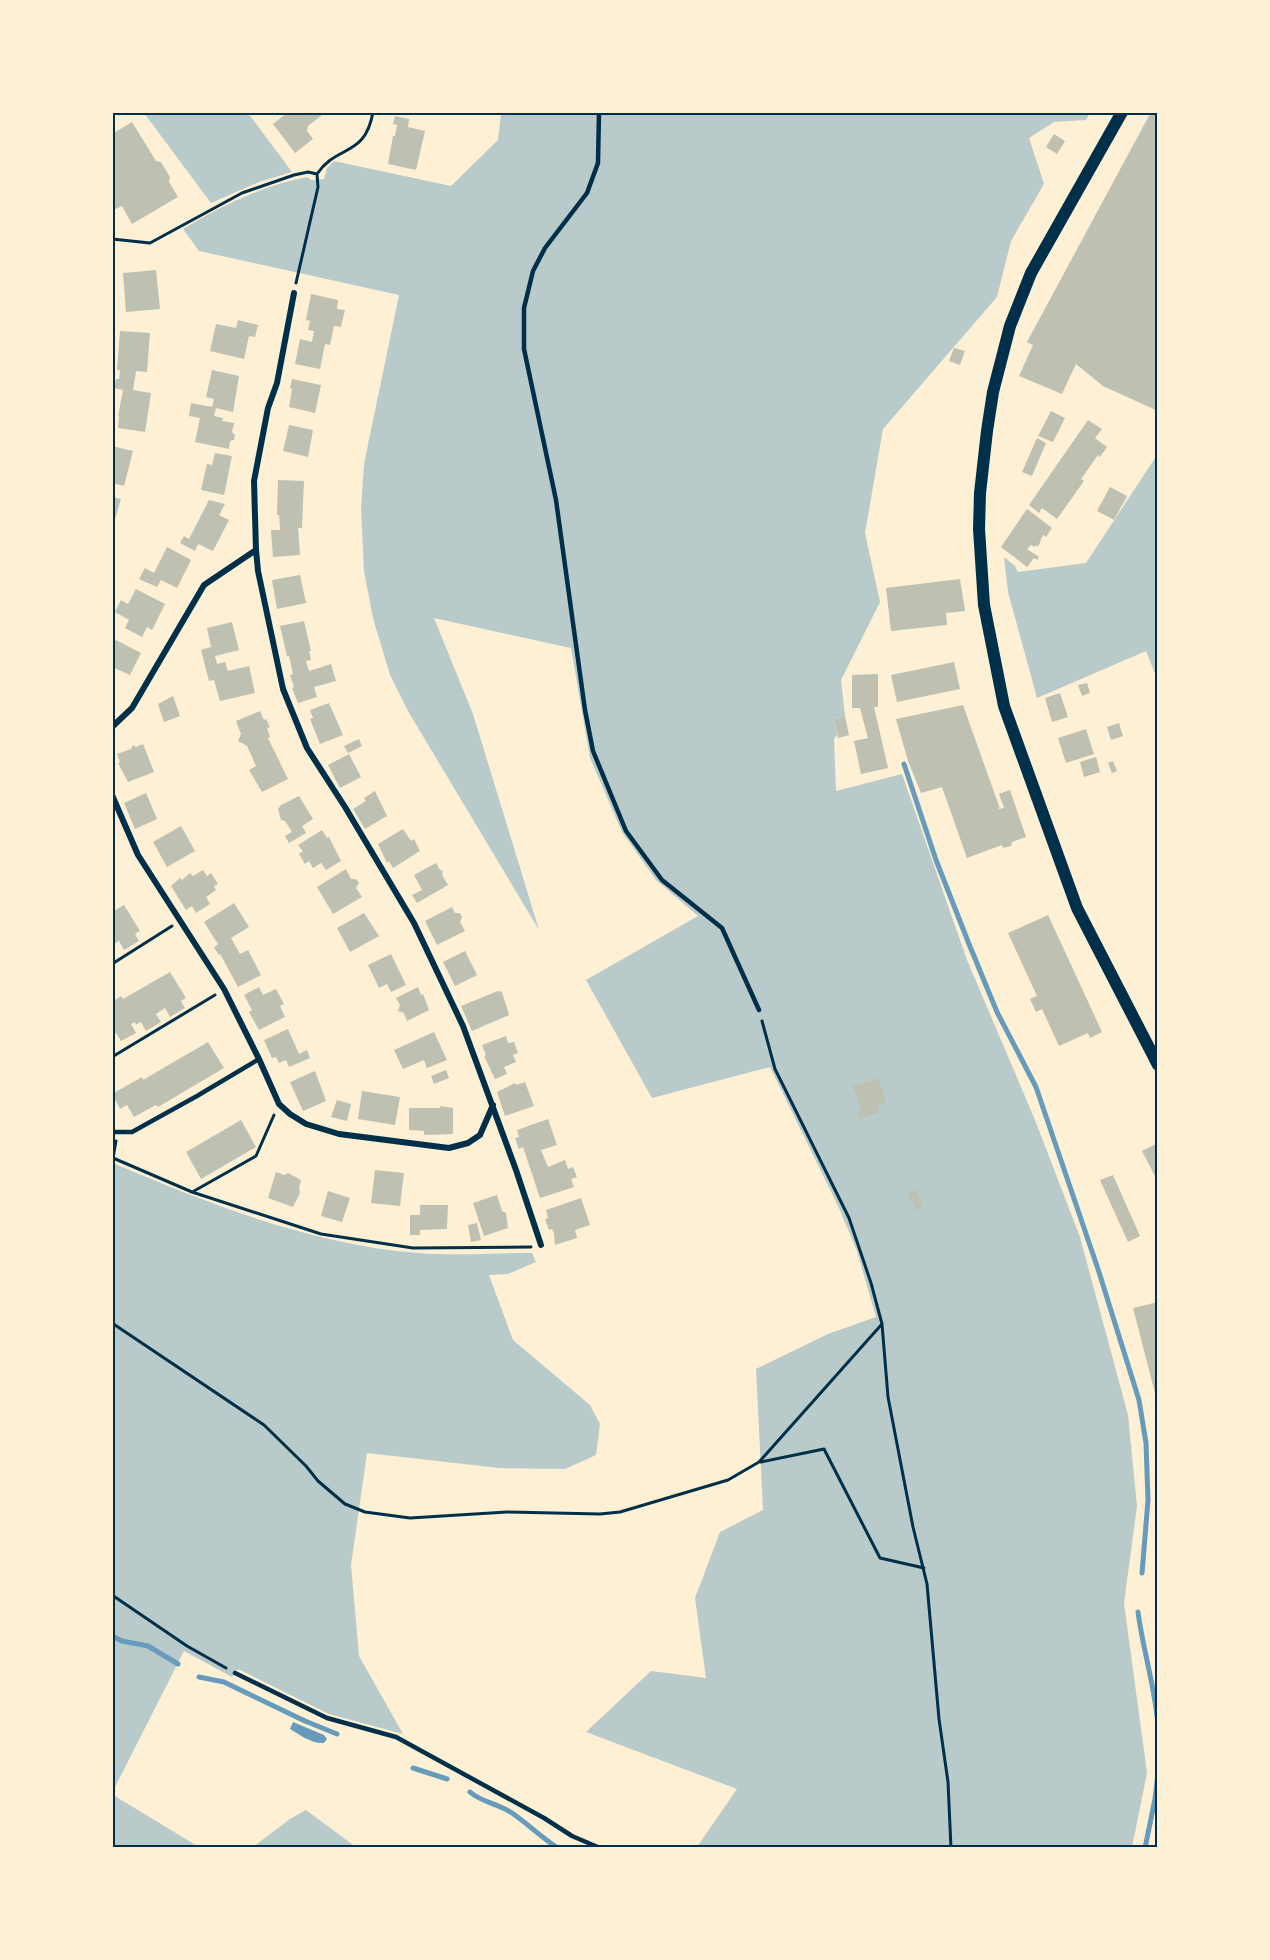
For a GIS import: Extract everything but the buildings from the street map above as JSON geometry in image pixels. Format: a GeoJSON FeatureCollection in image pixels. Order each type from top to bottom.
{"type":"FeatureCollection","features":[{"type":"Feature","properties":{"kind":"main road"},"geometry":{"type":"LineString","coordinates":[[1122,112],[1031,273],[1010,326],[993,392],[987,431],[980,493],[979,529],[984,605],[1004,706],[1077,908],[1158,1065]]}},
{"type":"Feature","properties":{"kind":"street"},"geometry":{"type":"LineString","coordinates":[[294,293],[277,383],[268,408],[254,481],[258,571],[283,688],[307,748],[414,923],[463,1026],[541,1245]]}},
{"type":"Feature","properties":{"kind":"street"},"geometry":{"type":"LineString","coordinates":[[112,727],[132,708],[204,585],[256,550]]}},
{"type":"Feature","properties":{"kind":"street"},"geometry":{"type":"LineString","coordinates":[[112,795],[138,855],[225,989],[279,1104],[306,1124],[339,1134],[449,1148],[468,1143],[480,1135],[493,1105]]}},
{"type":"Feature","properties":{"kind":"lane"},"geometry":{"type":"LineString","coordinates":[[599,112],[598,163],[587,193],[545,248],[533,271],[524,308],[524,349],[556,500],[585,710],[593,751],[626,831],[662,880],[722,928],[759,1010]]}},
{"type":"Feature","properties":{"kind":"lane"},"geometry":{"type":"LineString","coordinates":[[115,1132],[132,1132],[142,1127],[259,1059]]}},
{"type":"Feature","properties":{"kind":"lane"},"geometry":{"type":"LineString","coordinates":[[235,1673],[327,1718],[396,1737],[544,1818],[572,1836],[600,1848]]}},
{"type":"Feature","properties":{"kind":"path"},"geometry":{"type":"LineString","coordinates":[[294,293],[318,187],[317,174],[329,159],[351,150],[363,140],[373,112]]}},
{"type":"Feature","properties":{"kind":"path"},"geometry":{"type":"LineString","coordinates":[[112,239],[150,243],[242,193],[294,175],[308,172],[317,174]]}},
{"type":"Feature","properties":{"kind":"path"},"geometry":{"type":"LineString","coordinates":[[112,964],[180,921]]}},
{"type":"Feature","properties":{"kind":"path"},"geometry":{"type":"LineString","coordinates":[[112,1057],[225,989]]}},
{"type":"Feature","properties":{"kind":"path"},"geometry":{"type":"LineString","coordinates":[[759,1010],[776,1069],[849,1218],[882,1324],[888,1398],[913,1527],[924,1568],[939,1719],[948,1782],[951,1848]]}},
{"type":"Feature","properties":{"kind":"path"},"geometry":{"type":"LineString","coordinates":[[192,1192],[256,1156],[279,1104]]}},
{"type":"Feature","properties":{"kind":"path"},"geometry":{"type":"LineString","coordinates":[[115,1132],[113,1160],[192,1192],[321,1234],[413,1248],[518,1249],[541,1245]]}},
{"type":"Feature","properties":{"kind":"path"},"geometry":{"type":"LineString","coordinates":[[112,1323],[264,1425],[306,1466],[318,1482],[345,1504],[365,1512],[410,1518],[507,1512],[600,1514],[620,1512],[728,1480],[759,1462],[882,1324]]}},
{"type":"Feature","properties":{"kind":"path"},"geometry":{"type":"LineString","coordinates":[[759,1462],[824,1449],[880,1557],[924,1568]]}},
{"type":"Feature","properties":{"kind":"path"},"geometry":{"type":"LineString","coordinates":[[112,1595],[187,1646],[235,1673]]}},
{"type":"Feature","properties":{"kind":"shaded area"},"geometry":{"type":"Polygon","coordinates":[[[144,113],[248,113],[292,172],[259,182],[211,203],[144,113]]]}},
{"type":"Feature","properties":{"kind":"shaded area"},"geometry":{"type":"Polygon","coordinates":[[[501,113],[1090,113],[1086,120],[1054,122],[1029,138],[1044,184],[1011,241],[997,297],[883,429],[865,533],[880,602],[841,680],[845,716],[834,719],[837,735],[834,739],[836,791],[902,774],[967,960],[1035,1120],[1080,1237],[1128,1415],[1137,1506],[1124,1603],[1147,1773],[1132,1847],[697,1847],[737,1789],[586,1732],[651,1671],[706,1678],[695,1598],[720,1532],[763,1510],[756,1369],[828,1334],[876,1317],[857,1251],[839,1208],[770,1067],[652,1098],[586,980],[698,916],[656,880],[622,832],[590,758],[571,648],[434,618],[473,714],[539,930],[408,711],[390,675],[373,618],[364,571],[361,509],[364,464],[399,295],[199,251],[183,229],[212,212],[275,185],[307,177],[311,180],[324,179],[327,168],[334,161],[451,186],[498,140],[501,113]]]}},
{"type":"Feature","properties":{"kind":"shaded area"},"geometry":{"type":"Polygon","coordinates":[[[1157,455],[1157,679],[1146,651],[1037,698],[1008,592],[1004,557],[1015,566],[1018,572],[1086,563],[1157,455]]]}},
{"type":"Feature","properties":{"kind":"shaded area"},"geometry":{"type":"Polygon","coordinates":[[[113,1163],[224,1207],[300,1232],[339,1241],[378,1249],[432,1254],[532,1253],[536,1262],[508,1274],[489,1275],[513,1340],[590,1405],[600,1424],[596,1455],[565,1469],[499,1468],[367,1453],[351,1565],[359,1656],[403,1734],[329,1714],[238,1669],[232,1677],[184,1651],[113,1791],[113,1163]]]}},
{"type":"Feature","properties":{"kind":"shaded area"},"geometry":{"type":"Polygon","coordinates":[[[113,1795],[199,1847],[113,1847],[113,1795]]]}},
{"type":"Feature","properties":{"kind":"shaded area"},"geometry":{"type":"Polygon","coordinates":[[[306,1810],[356,1847],[253,1847],[290,1819],[306,1810]]]}},
{"type":"Feature","properties":{"kind":"water"},"geometry":{"type":"Polygon","coordinates":[[[293,1722],[324,1735],[327,1739],[324,1743],[320,1743],[306,1739],[290,1729],[293,1722]]]}},
{"type":"Feature","properties":{"kind":"waterway"},"geometry":{"type":"LineString","coordinates":[[904,764],[936,860],[969,944],[997,1012],[1036,1087],[1098,1269],[1139,1400],[1146,1443],[1148,1500],[1142,1573]]}},
{"type":"Feature","properties":{"kind":"waterway"},"geometry":{"type":"LineString","coordinates":[[1138,1612],[1158,1725]]}},
{"type":"Feature","properties":{"kind":"waterway"},"geometry":{"type":"LineString","coordinates":[[112,1636],[122,1641],[148,1646],[178,1664]]}},
{"type":"Feature","properties":{"kind":"waterway"},"geometry":{"type":"LineString","coordinates":[[199,1677],[224,1682],[337,1734]]}},
{"type":"Feature","properties":{"kind":"waterway"},"geometry":{"type":"LineString","coordinates":[[413,1768],[447,1779]]}},
{"type":"Feature","properties":{"kind":"waterway"},"geometry":{"type":"LineString","coordinates":[[1145,1848],[1158,1773]]}},
{"type":"Feature","properties":{"kind":"waterway"},"geometry":{"type":"LineString","coordinates":[[470,1792],[512,1813],[558,1848]]}}]}
